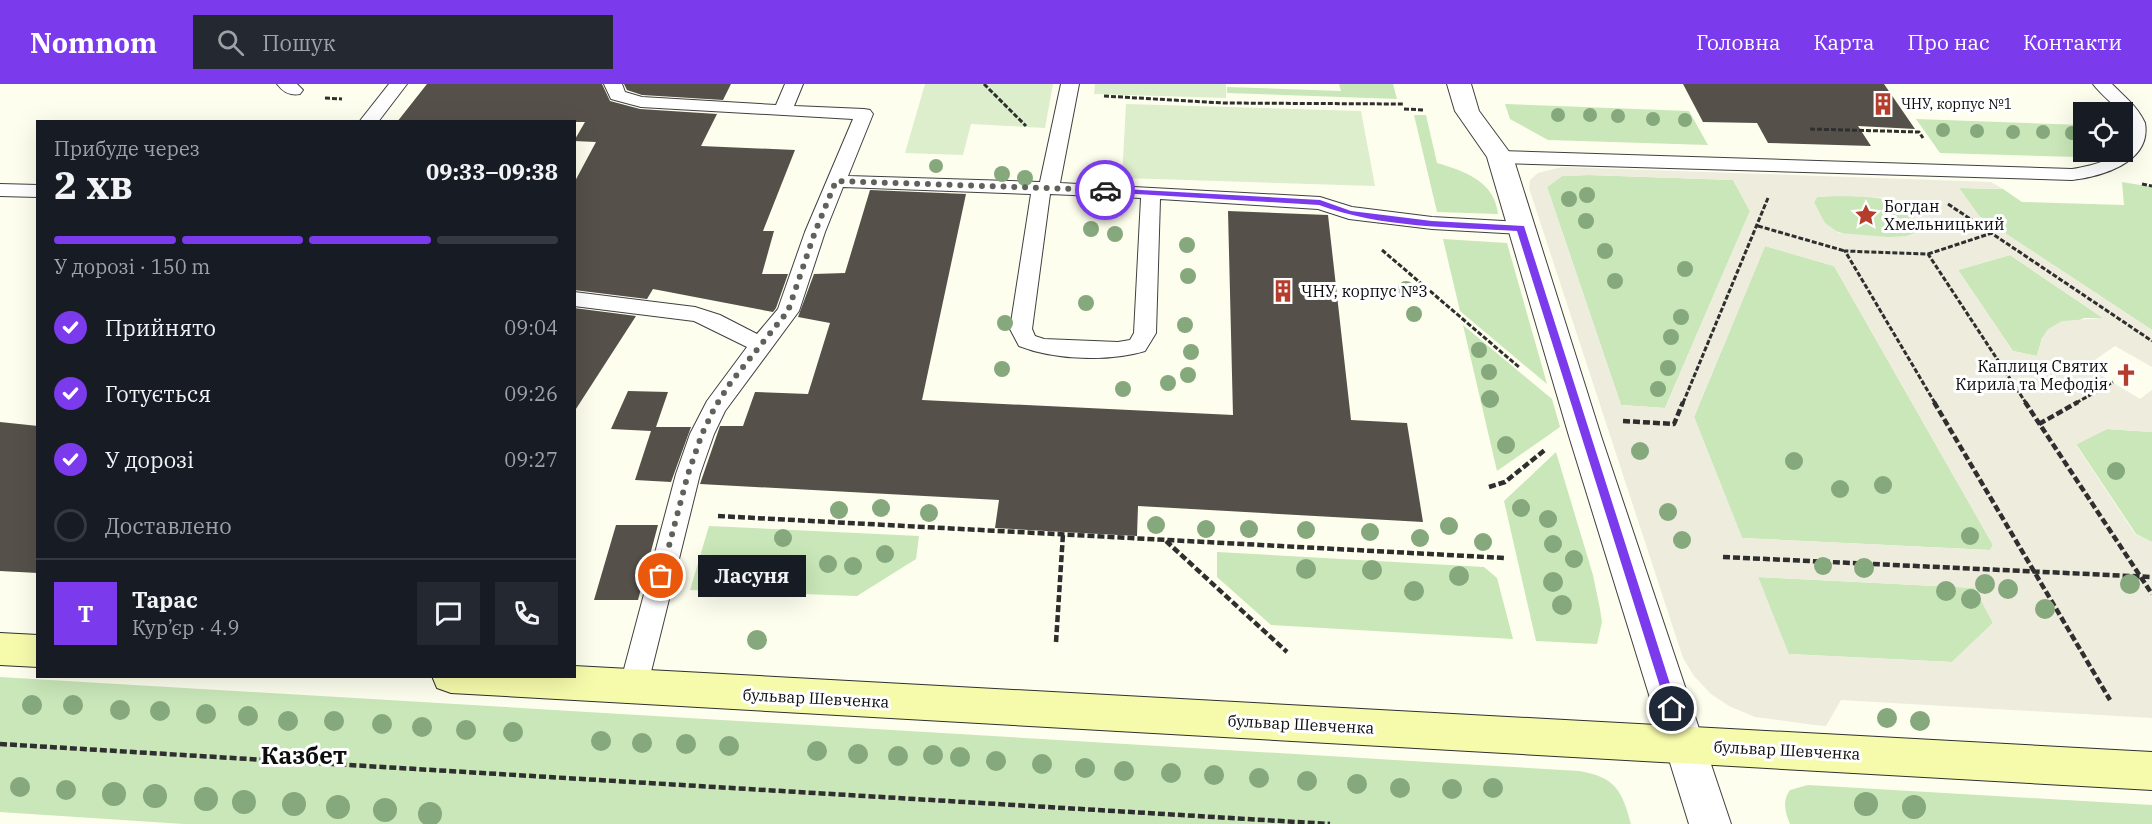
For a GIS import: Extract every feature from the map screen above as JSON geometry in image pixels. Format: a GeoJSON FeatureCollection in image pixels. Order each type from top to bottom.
{"type":"FeatureCollection","features":[{"type":"Feature","properties":{"kind":"main road"},"geometry":{"type":"LineString","coordinates":[[0,649],[36,651]]}},
{"type":"Feature","properties":{"kind":"main road","name":"бульвар Шевченка"},"geometry":{"type":"LineString","coordinates":[[481,678],[2152,771]]}},
{"type":"Feature","properties":{"kind":"street"},"geometry":{"type":"LineString","coordinates":[[1460,84],[1467,111],[1500,157],[1582,427],[1710,824]]}},
{"type":"Feature","properties":{"kind":"lane"},"geometry":{"type":"LineString","coordinates":[[370,120],[398,84]]}},
{"type":"Feature","properties":{"kind":"lane"},"geometry":{"type":"LineString","coordinates":[[614,84],[617,94],[641,102],[864,114],[815,232],[788,311],[715,407],[699,443],[678,514],[633,688]]}},
{"type":"Feature","properties":{"kind":"lane"},"geometry":{"type":"LineString","coordinates":[[783,111],[794,84]]}},
{"type":"Feature","properties":{"kind":"lane"},"geometry":{"type":"LineString","coordinates":[[2102,84],[2118,102]]}},
{"type":"Feature","properties":{"kind":"lane"},"geometry":{"type":"LineString","coordinates":[[1069,89],[1056,155],[1045,188],[1021,329],[1027,341],[1042,347],[1118,351],[1137,346],[1145,333],[1151,192]]}},
{"type":"Feature","properties":{"kind":"lane"},"geometry":{"type":"LineString","coordinates":[[2133,115],[2152,115]]}},
{"type":"Feature","properties":{"kind":"lane"},"geometry":{"type":"LineString","coordinates":[[2133,120],[2138,127],[2139,137],[2133,149]]}},
{"type":"Feature","properties":{"kind":"lane"},"geometry":{"type":"LineString","coordinates":[[1500,157],[2061,175],[2104,170],[2117,162]]}},
{"type":"Feature","properties":{"kind":"lane"},"geometry":{"type":"LineString","coordinates":[[836,181],[1151,192],[1320,203],[1349,213],[1432,223],[1521,228]]}},
{"type":"Feature","properties":{"kind":"lane"},"geometry":{"type":"LineString","coordinates":[[0,190],[36,191]]}},
{"type":"Feature","properties":{"kind":"lane"},"geometry":{"type":"LineString","coordinates":[[576,299],[695,314],[761,344]]}},
{"type":"Feature","properties":{"kind":"path"},"geometry":{"type":"LineString","coordinates":[[984,84],[1056,155]]}},
{"type":"Feature","properties":{"kind":"path"},"geometry":{"type":"LineString","coordinates":[[290,87],[310,98],[384,101]]}},
{"type":"Feature","properties":{"kind":"path"},"geometry":{"type":"LineString","coordinates":[[1069,89],[1223,103],[1403,104]]}},
{"type":"Feature","properties":{"kind":"path"},"geometry":{"type":"LineString","coordinates":[[1404,109],[1425,110]]}},
{"type":"Feature","properties":{"kind":"path"},"geometry":{"type":"LineString","coordinates":[[1810,129],[1914,132]]}},
{"type":"Feature","properties":{"kind":"path"},"geometry":{"type":"LineString","coordinates":[[1619,420],[1674,424],[1758,226],[1781,165]]}},
{"type":"Feature","properties":{"kind":"path"},"geometry":{"type":"LineString","coordinates":[[1896,169],[2152,341]]}},
{"type":"Feature","properties":{"kind":"path"},"geometry":{"type":"LineString","coordinates":[[1349,213],[1368,238],[1582,427],[1558,441],[1505,482],[1489,487]]}},
{"type":"Feature","properties":{"kind":"path"},"geometry":{"type":"LineString","coordinates":[[1758,226],[1845,251],[1928,254],[1992,233]]}},
{"type":"Feature","properties":{"kind":"path"},"geometry":{"type":"LineString","coordinates":[[1845,251],[2110,700]]}},
{"type":"Feature","properties":{"kind":"path"},"geometry":{"type":"LineString","coordinates":[[1928,254],[2152,594]]}},
{"type":"Feature","properties":{"kind":"path"},"geometry":{"type":"LineString","coordinates":[[2039,424],[2113,382]]}},
{"type":"Feature","properties":{"kind":"path"},"geometry":{"type":"LineString","coordinates":[[678,514],[1505,558]]}},
{"type":"Feature","properties":{"kind":"path"},"geometry":{"type":"LineString","coordinates":[[1056,642],[1063,534]]}},
{"type":"Feature","properties":{"kind":"path"},"geometry":{"type":"LineString","coordinates":[[1165,540],[1287,652]]}},
{"type":"Feature","properties":{"kind":"path"},"geometry":{"type":"LineString","coordinates":[[1723,557],[2152,577]]}},
{"type":"Feature","properties":{"kind":"path"},"geometry":{"type":"LineString","coordinates":[[0,744],[1330,824]]}},
{"type":"Feature","properties":{"kind":"green space"},"geometry":{"type":"Polygon","coordinates":[[[925,84],[1053,84],[1045,128],[971,124],[963,155],[905,153],[925,84]]]}},
{"type":"Feature","properties":{"kind":"green space"},"geometry":{"type":"Polygon","coordinates":[[[1095,84],[1226,84],[1226,98],[1094,94],[1095,84]]]}},
{"type":"Feature","properties":{"kind":"green space"},"geometry":{"type":"Polygon","coordinates":[[[1339,84],[1393,84],[1397,99],[1227,93],[1227,87],[1341,91],[1339,84]]]}},
{"type":"Feature","properties":{"kind":"green space"},"geometry":{"type":"Polygon","coordinates":[[[1126,104],[1361,111],[1375,186],[1122,178],[1126,104]]]}},
{"type":"Feature","properties":{"kind":"green space"},"geometry":{"type":"Polygon","coordinates":[[[1505,104],[1689,111],[1708,145],[1548,140],[1510,119],[1505,104]]]}},
{"type":"Feature","properties":{"kind":"green space"},"geometry":{"type":"Polygon","coordinates":[[[1414,115],[1426,115],[1437,163],[1468,174],[1485,186],[1496,203],[1498,214],[1437,212],[1414,115]]]}},
{"type":"Feature","properties":{"kind":"green space"},"geometry":{"type":"Polygon","coordinates":[[[1916,119],[2073,125],[2073,157],[1940,153],[1916,119]]]}},
{"type":"Feature","properties":{"kind":"green space"},"geometry":{"type":"Polygon","coordinates":[[[1562,176],[1733,180],[1750,211],[1665,408],[1621,405],[1547,187],[1562,176]]]}},
{"type":"Feature","properties":{"kind":"green space"},"geometry":{"type":"Polygon","coordinates":[[[2122,182],[2152,187],[2152,330],[1979,216],[1959,188],[2003,189],[2022,202],[2124,205],[2122,182]]]}},
{"type":"Feature","properties":{"kind":"green space"},"geometry":{"type":"Polygon","coordinates":[[[1817,197],[1869,197],[1896,203],[1906,209],[1913,219],[1916,232],[1888,238],[1861,237],[1839,232],[1826,224],[1814,202],[1817,197]]]}},
{"type":"Feature","properties":{"kind":"green space"},"geometry":{"type":"Polygon","coordinates":[[[1443,239],[1507,243],[1547,384],[1460,311],[1443,239]]]}},
{"type":"Feature","properties":{"kind":"green space"},"geometry":{"type":"Polygon","coordinates":[[[1765,246],[1834,266],[1993,545],[1990,550],[1742,538],[1694,417],[1765,246]]]}},
{"type":"Feature","properties":{"kind":"green space"},"geometry":{"type":"Polygon","coordinates":[[[2010,255],[2103,318],[2084,318],[2042,338],[2037,356],[2013,351],[1958,270],[2010,255]]]}},
{"type":"Feature","properties":{"kind":"green space"},"geometry":{"type":"Polygon","coordinates":[[[1463,325],[1552,399],[1560,427],[1497,471],[1463,325]]]}},
{"type":"Feature","properties":{"kind":"green space"},"geometry":{"type":"Polygon","coordinates":[[[2107,429],[2152,432],[2152,542],[2136,534],[2076,444],[2107,429]]]}},
{"type":"Feature","properties":{"kind":"green space"},"geometry":{"type":"Polygon","coordinates":[[[1556,452],[1593,575],[1602,622],[1597,644],[1536,641],[1504,501],[1556,452]]]}},
{"type":"Feature","properties":{"kind":"green space"},"geometry":{"type":"Polygon","coordinates":[[[709,526],[919,536],[916,559],[857,596],[690,590],[709,526]]]}},
{"type":"Feature","properties":{"kind":"green space"},"geometry":{"type":"Polygon","coordinates":[[[1217,552],[1484,567],[1497,578],[1513,639],[1271,625],[1217,577],[1217,552]]]}},
{"type":"Feature","properties":{"kind":"green space"},"geometry":{"type":"Polygon","coordinates":[[[1758,577],[1975,588],[1993,623],[1952,662],[1788,654],[1758,577]]]}},
{"type":"Feature","properties":{"kind":"green space"},"geometry":{"type":"Polygon","coordinates":[[[0,677],[1579,771],[1601,777],[1616,787],[1631,824],[184,824],[0,812],[0,677]]]}},
{"type":"Feature","properties":{"kind":"green space"},"geometry":{"type":"Polygon","coordinates":[[[1808,785],[2152,805],[2152,824],[1790,824],[1785,807],[1787,794],[1790,790],[1808,785]]]}},
{"type":"Feature","properties":{"kind":"shaded area"},"geometry":{"type":"Polygon","coordinates":[[[1562,167],[1991,182],[2003,189],[1959,188],[1979,216],[2152,330],[2152,367],[2115,346],[2086,366],[2140,399],[2152,390],[2152,432],[2107,429],[2076,445],[2135,534],[2152,542],[2152,718],[1841,700],[1826,726],[1755,717],[1729,706],[1711,694],[1694,676],[1683,658],[1529,188],[1530,180],[1538,173],[1562,167]],[[1562,176],[1547,187],[1621,405],[1665,408],[1750,211],[1733,180],[1562,176]],[[1817,197],[1814,202],[1825,223],[1839,233],[1889,237],[1909,236],[1916,232],[1914,221],[1897,202],[1885,198],[1817,197]],[[1765,246],[1694,417],[1742,538],[1990,550],[1993,545],[1834,266],[1765,246]],[[2010,255],[1958,270],[2013,351],[2037,356],[2042,338],[2048,329],[2062,321],[2102,318],[2010,255]],[[1758,577],[1789,654],[1952,662],[1993,623],[1974,588],[1758,577]]]}},
{"type":"Feature","properties":{"kind":"building"},"geometry":{"type":"Polygon","coordinates":[[[427,84],[602,84],[610,101],[640,109],[717,114],[701,146],[795,150],[763,231],[774,231],[762,274],[788,274],[776,308],[773,312],[653,289],[647,299],[576,290],[576,179],[596,142],[576,141],[585,122],[576,122],[576,120],[399,120],[427,84]]]}},
{"type":"Feature","properties":{"kind":"building"},"geometry":{"type":"Polygon","coordinates":[[[624,84],[731,84],[723,100],[642,95],[627,90],[624,84]]]}},
{"type":"Feature","properties":{"kind":"building"},"geometry":{"type":"Polygon","coordinates":[[[1683,84],[1884,84],[1915,129],[1858,126],[1871,146],[1768,143],[1757,123],[1703,122],[1683,84]]]}},
{"type":"Feature","properties":{"kind":"building","name":"ЧНУ, корпус №3"},"geometry":{"type":"Polygon","coordinates":[[[870,190],[966,194],[922,400],[1233,415],[1228,211],[1328,215],[1351,420],[1407,423],[1423,522],[1138,506],[1137,536],[995,528],[999,500],[700,484],[720,426],[743,426],[755,392],[808,394],[830,323],[798,317],[814,274],[845,273],[870,190]]]}},
{"type":"Feature","properties":{"kind":"building"},"geometry":{"type":"Polygon","coordinates":[[[576,308],[636,316],[576,409],[576,308]]]}},
{"type":"Feature","properties":{"kind":"building"},"geometry":{"type":"Polygon","coordinates":[[[628,391],[668,392],[656,427],[691,427],[671,482],[635,480],[651,431],[611,429],[628,391]]]}},
{"type":"Feature","properties":{"kind":"building"},"geometry":{"type":"Polygon","coordinates":[[[0,422],[36,426],[36,573],[0,571],[0,422]]]}},
{"type":"Feature","properties":{"kind":"building"},"geometry":{"type":"Polygon","coordinates":[[[616,525],[658,525],[638,600],[594,600],[616,525]]]}},
{"type":"Feature","properties":{"kind":"way so far"},"geometry":{"type":"LineString","coordinates":[[661,576],[688,474],[702,434],[731,382],[788,311],[815,232],[836,181],[1105,190]]}},
{"type":"Feature","properties":{"kind":"place","name":"ЧНУ, корпус №1"},"geometry":{"type":"Point","coordinates":[1883,104]}},
{"type":"Feature","properties":{"kind":"place","name":"Богдан Хмельницький"},"geometry":{"type":"Point","coordinates":[1866,215]}},
{"type":"Feature","properties":{"kind":"place","name":"ЧНУ, корпус №3"},"geometry":{"type":"Point","coordinates":[1283,291]}},
{"type":"Feature","properties":{"kind":"place","name":"Каплиця Святих Кирила та Мефодія"},"geometry":{"type":"Point","coordinates":[2126,375]}},
{"type":"Feature","properties":{"kind":"place","name":"Ласуня"},"geometry":{"type":"Point","coordinates":[661,576]}},
{"type":"Feature","properties":{"kind":"district","name":"Казбет"},"geometry":{"type":"Point","coordinates":[304,755]}},
{"type":"Feature","properties":{"kind":"route"},"geometry":{"type":"LineString","coordinates":[[1105,190],[1320,203],[1349,213],[1432,223],[1521,228],[1672,709]]}}]}
